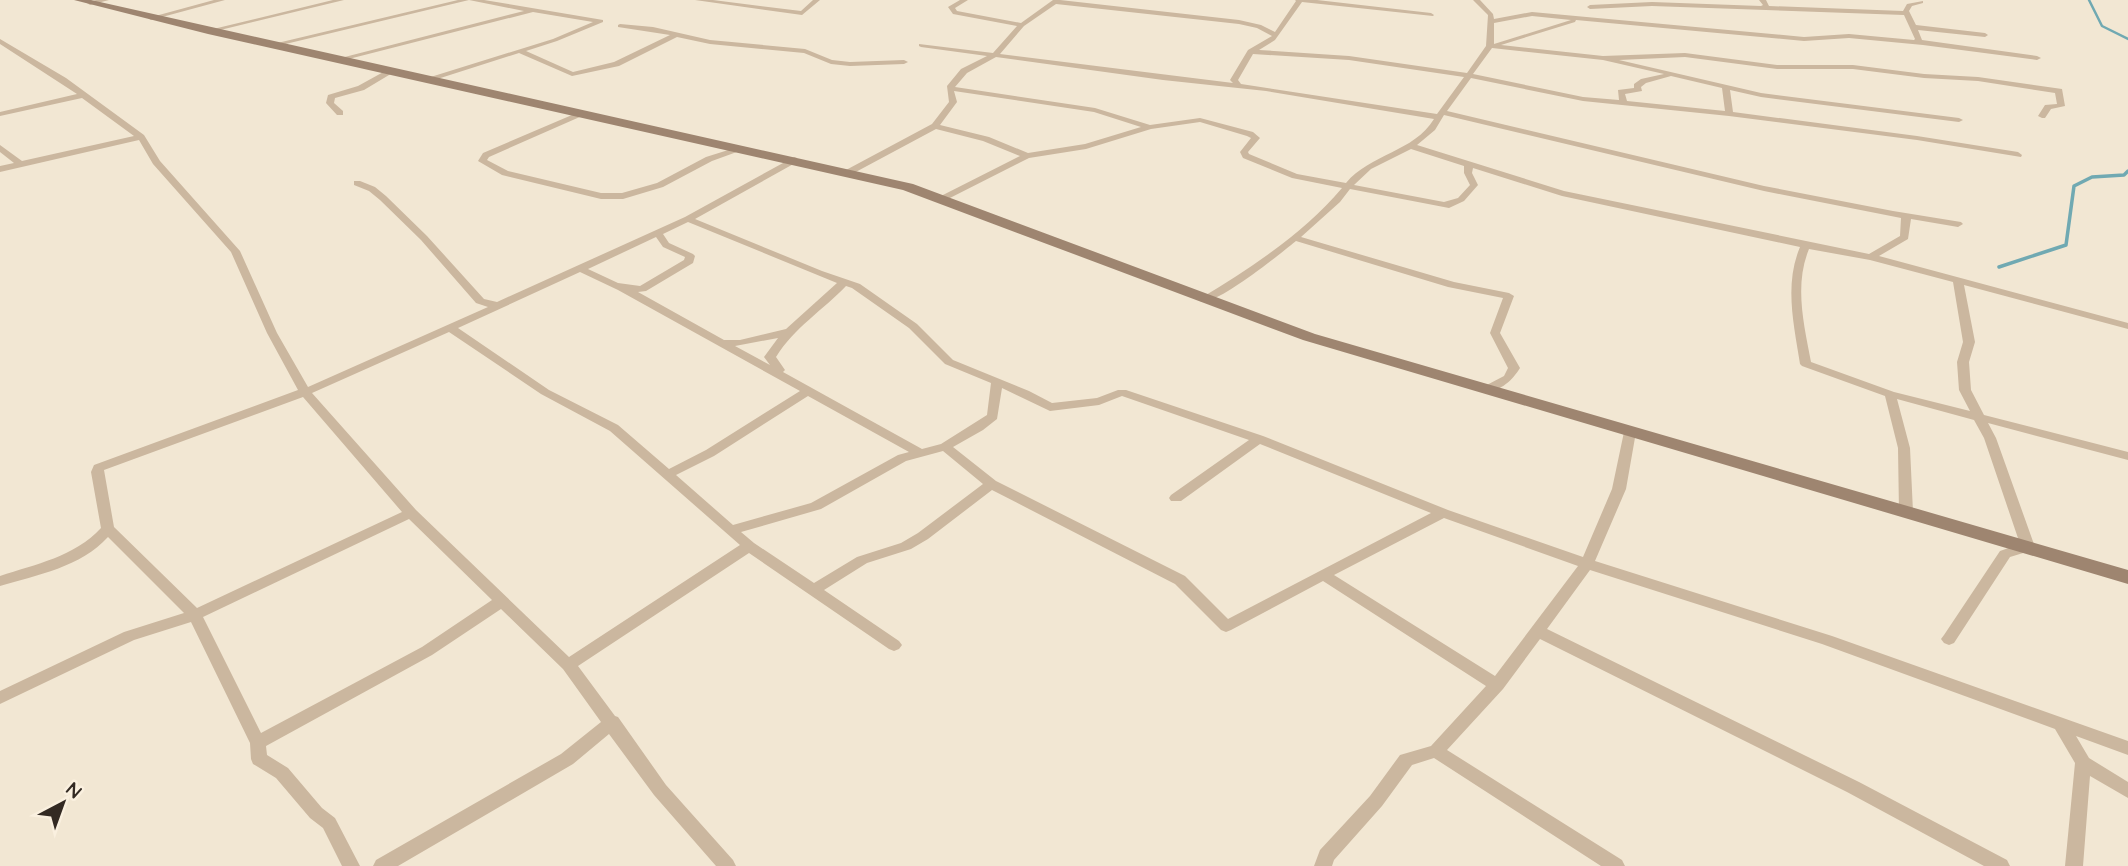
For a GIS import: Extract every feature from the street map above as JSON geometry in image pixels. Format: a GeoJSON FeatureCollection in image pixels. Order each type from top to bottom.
{"type":"FeatureCollection","features":[{"type":"Feature","properties":{"kind":"main road"},"geometry":{"type":"LineString","coordinates":[[85,2],[208,32],[849,172],[942,199],[1309,337],[2128,578]]}},
{"type":"Feature","properties":{"kind":"street"},"geometry":{"type":"LineString","coordinates":[[85,2],[106,0]]}},
{"type":"Feature","properties":{"kind":"street"},"geometry":{"type":"LineString","coordinates":[[151,18],[222,0]]}},
{"type":"Feature","properties":{"kind":"street"},"geometry":{"type":"LineString","coordinates":[[208,32],[341,0]]}},
{"type":"Feature","properties":{"kind":"street"},"geometry":{"type":"LineString","coordinates":[[273,45],[466,0]]}},
{"type":"Feature","properties":{"kind":"street"},"geometry":{"type":"LineString","coordinates":[[425,80],[520,51],[601,22],[472,0]]}},
{"type":"Feature","properties":{"kind":"street"},"geometry":{"type":"LineString","coordinates":[[698,0],[802,13],[817,0]]}},
{"type":"Feature","properties":{"kind":"street"},"geometry":{"type":"LineString","coordinates":[[965,0],[951,8],[955,13],[1022,25]]}},
{"type":"Feature","properties":{"kind":"street"},"geometry":{"type":"LineString","coordinates":[[1239,86],[1234,80],[1251,52],[1276,35],[1299,0],[1431,15]]}},
{"type":"Feature","properties":{"kind":"street"},"geometry":{"type":"LineString","coordinates":[[1370,8],[1380,0]]}},
{"type":"Feature","properties":{"kind":"street"},"geometry":{"type":"LineString","coordinates":[[1476,0],[1489,10],[1721,29],[1804,39],[1849,36],[2036,58]]}},
{"type":"Feature","properties":{"kind":"street"},"geometry":{"type":"LineString","coordinates":[[1583,0],[1590,7],[1589,19]]}},
{"type":"Feature","properties":{"kind":"street"},"geometry":{"type":"LineString","coordinates":[[950,88],[964,71],[995,55],[1022,25],[1057,1],[1239,22],[1259,26],[1276,35]]}},
{"type":"Feature","properties":{"kind":"street"},"geometry":{"type":"LineString","coordinates":[[1921,2],[1906,7],[1917,41],[1923,43]]}},
{"type":"Feature","properties":{"kind":"street"},"geometry":{"type":"LineString","coordinates":[[1590,7],[1604,4],[1762,4],[1908,13]]}},
{"type":"Feature","properties":{"kind":"street"},"geometry":{"type":"LineString","coordinates":[[337,60],[530,10]]}},
{"type":"Feature","properties":{"kind":"street"},"geometry":{"type":"LineString","coordinates":[[1205,300],[1270,259],[1350,187],[1362,172],[1429,134],[1490,47],[1489,10]]}},
{"type":"Feature","properties":{"kind":"street"},"geometry":{"type":"LineString","coordinates":[[1490,22],[1532,14]]}},
{"type":"Feature","properties":{"kind":"street"},"geometry":{"type":"LineString","coordinates":[[1490,47],[1578,19]]}},
{"type":"Feature","properties":{"kind":"street"},"geometry":{"type":"LineString","coordinates":[[620,26],[677,34],[710,42],[805,51],[831,62],[904,62]]}},
{"type":"Feature","properties":{"kind":"street"},"geometry":{"type":"LineString","coordinates":[[1913,27],[1985,35]]}},
{"type":"Feature","properties":{"kind":"street"},"geometry":{"type":"LineString","coordinates":[[520,51],[572,74],[616,64],[677,34]]}},
{"type":"Feature","properties":{"kind":"street"},"geometry":{"type":"LineString","coordinates":[[0,41],[84,95],[141,137],[156,162],[235,251],[272,333],[305,392],[411,513],[568,665],[660,790],[727,866]]}},
{"type":"Feature","properties":{"kind":"street"},"geometry":{"type":"LineString","coordinates":[[921,45],[1441,115],[1791,193],[1906,217],[1958,224]]}},
{"type":"Feature","properties":{"kind":"street"},"geometry":{"type":"LineString","coordinates":[[1490,47],[1603,58],[1685,55],[1777,66],[1853,68],[1978,79],[2059,91],[2062,106],[2048,107],[2042,116]]}},
{"type":"Feature","properties":{"kind":"street"},"geometry":{"type":"LineString","coordinates":[[1251,52],[1349,58],[1470,76],[1583,99],[1917,138],[2018,155]]}},
{"type":"Feature","properties":{"kind":"street"},"geometry":{"type":"LineString","coordinates":[[1603,58],[1761,95],[1959,120]]}},
{"type":"Feature","properties":{"kind":"street"},"geometry":{"type":"LineString","coordinates":[[1853,68],[1861,78]]}},
{"type":"Feature","properties":{"kind":"street"},"geometry":{"type":"LineString","coordinates":[[340,113],[330,103],[331,97],[360,88],[390,72]]}},
{"type":"Feature","properties":{"kind":"street"},"geometry":{"type":"LineString","coordinates":[[1623,103],[1621,92],[1639,89],[1637,86],[1644,81],[1671,75]]}},
{"type":"Feature","properties":{"kind":"street"},"geometry":{"type":"LineString","coordinates":[[849,172],[935,126],[953,102],[950,88]]}},
{"type":"Feature","properties":{"kind":"street"},"geometry":{"type":"LineString","coordinates":[[950,88],[1095,110],[1150,127]]}},
{"type":"Feature","properties":{"kind":"street"},"geometry":{"type":"LineString","coordinates":[[1726,88],[1729,114]]}},
{"type":"Feature","properties":{"kind":"street"},"geometry":{"type":"LineString","coordinates":[[0,114],[84,95]]}},
{"type":"Feature","properties":{"kind":"street"},"geometry":{"type":"LineString","coordinates":[[579,114],[486,155],[482,161],[505,173],[601,196],[623,196],[660,185],[709,159],[741,149]]}},
{"type":"Feature","properties":{"kind":"street"},"geometry":{"type":"LineString","coordinates":[[942,199],[1027,156],[1086,146],[1150,127],[1192,120],[1207,121],[1256,138],[1244,152],[1254,161],[1295,176],[1451,205],[1458,203],[1474,185],[1468,173],[1469,164]]}},
{"type":"Feature","properties":{"kind":"street"},"geometry":{"type":"LineString","coordinates":[[935,126],[986,139],[1027,156]]}},
{"type":"Feature","properties":{"kind":"street"},"geometry":{"type":"LineString","coordinates":[[0,169],[141,137]]}},
{"type":"Feature","properties":{"kind":"street"},"geometry":{"type":"LineString","coordinates":[[1410,146],[1562,192],[1871,257],[2128,326]]}},
{"type":"Feature","properties":{"kind":"street"},"geometry":{"type":"LineString","coordinates":[[0,148],[21,165]]}},
{"type":"Feature","properties":{"kind":"street"},"geometry":{"type":"LineString","coordinates":[[351,866],[329,824],[316,813],[282,773],[259,759],[258,743],[195,615],[108,528],[98,468],[305,392],[450,328],[688,219],[794,160]]}},
{"type":"Feature","properties":{"kind":"street"},"geometry":{"type":"LineString","coordinates":[[357,183],[372,189],[383,198],[424,238],[480,301],[498,306]]}},
{"type":"Feature","properties":{"kind":"street"},"geometry":{"type":"LineString","coordinates":[[1871,257],[1893,247],[1905,237],[1906,217]]}},
{"type":"Feature","properties":{"kind":"street"},"geometry":{"type":"LineString","coordinates":[[688,219],[844,282],[875,298],[904,319],[949,362],[1025,393],[1050,407],[1100,401],[1122,392],[1259,439],[1443,513],[1587,564],[1827,640],[2128,748]]}},
{"type":"Feature","properties":{"kind":"street"},"geometry":{"type":"LineString","coordinates":[[619,286],[642,289],[689,261],[690,256],[666,245],[658,233]]}},
{"type":"Feature","properties":{"kind":"street"},"geometry":{"type":"LineString","coordinates":[[1295,238],[1452,285],[1509,296],[1495,333],[1514,368],[1508,378],[1487,389]]}},
{"type":"Feature","properties":{"kind":"street"},"geometry":{"type":"LineString","coordinates":[[1805,245],[1797,271],[1798,312],[1806,364],[1890,394],[2128,456]]}},
{"type":"Feature","properties":{"kind":"street"},"geometry":{"type":"LineString","coordinates":[[579,268],[619,286],[782,374],[920,453]]}},
{"type":"Feature","properties":{"kind":"street"},"geometry":{"type":"LineString","coordinates":[[1949,639],[2005,554],[2028,547],[1990,438],[1965,390],[1963,362],[1969,342],[1958,280]]}},
{"type":"Feature","properties":{"kind":"street"},"geometry":{"type":"LineString","coordinates":[[782,374],[770,358],[788,332],[844,282]]}},
{"type":"Feature","properties":{"kind":"street"},"geometry":{"type":"LineString","coordinates":[[450,328],[545,392],[614,428],[748,546],[894,645]]}},
{"type":"Feature","properties":{"kind":"street"},"geometry":{"type":"LineString","coordinates":[[723,342],[740,344],[788,332]]}},
{"type":"Feature","properties":{"kind":"street"},"geometry":{"type":"LineString","coordinates":[[730,530],[816,506],[902,458],[945,447],[993,416],[997,382]]}},
{"type":"Feature","properties":{"kind":"street"},"geometry":{"type":"LineString","coordinates":[[667,475],[710,453],[808,391]]}},
{"type":"Feature","properties":{"kind":"street"},"geometry":{"type":"LineString","coordinates":[[1890,394],[1904,448],[1906,512]]}},
{"type":"Feature","properties":{"kind":"street"},"geometry":{"type":"LineString","coordinates":[[1323,866],[1326,856],[1376,801],[1406,760],[1436,751],[1497,685],[1587,564],[1619,489],[1630,432]]}},
{"type":"Feature","properties":{"kind":"street"},"geometry":{"type":"LineString","coordinates":[[1176,498],[1259,439]]}},
{"type":"Feature","properties":{"kind":"street"},"geometry":{"type":"LineString","coordinates":[[945,447],[991,484],[1180,580],[1226,626],[1443,513]]}},
{"type":"Feature","properties":{"kind":"street"},"geometry":{"type":"LineString","coordinates":[[813,590],[862,560],[906,546],[923,536],[991,484]]}},
{"type":"Feature","properties":{"kind":"street"},"geometry":{"type":"LineString","coordinates":[[0,698],[129,636],[195,615],[411,513]]}},
{"type":"Feature","properties":{"kind":"street"},"geometry":{"type":"LineString","coordinates":[[0,582],[69,559],[100,539],[108,528]]}},
{"type":"Feature","properties":{"kind":"street"},"geometry":{"type":"LineString","coordinates":[[568,665],[748,546]]}},
{"type":"Feature","properties":{"kind":"street"},"geometry":{"type":"LineString","coordinates":[[1323,575],[1497,685]]}},
{"type":"Feature","properties":{"kind":"street"},"geometry":{"type":"LineString","coordinates":[[258,743],[427,651],[502,601]]}},
{"type":"Feature","properties":{"kind":"street"},"geometry":{"type":"LineString","coordinates":[[1537,631],[1853,787],[2001,866]]}},
{"type":"Feature","properties":{"kind":"street"},"geometry":{"type":"LineString","coordinates":[[382,866],[567,760],[612,722]]}},
{"type":"Feature","properties":{"kind":"street"},"geometry":{"type":"LineString","coordinates":[[2062,726],[2083,763],[2128,791]]}},
{"type":"Feature","properties":{"kind":"street"},"geometry":{"type":"LineString","coordinates":[[1436,751],[1616,866]]}},
{"type":"Feature","properties":{"kind":"street"},"geometry":{"type":"LineString","coordinates":[[2074,866],[2083,763]]}},
{"type":"Feature","properties":{"kind":"waterway"},"geometry":{"type":"LineString","coordinates":[[2089,0],[2102,26],[2128,39]]}},
{"type":"Feature","properties":{"kind":"waterway"},"geometry":{"type":"LineString","coordinates":[[1999,267],[2066,245],[2074,186],[2092,177],[2124,175],[2128,171]]}}]}
